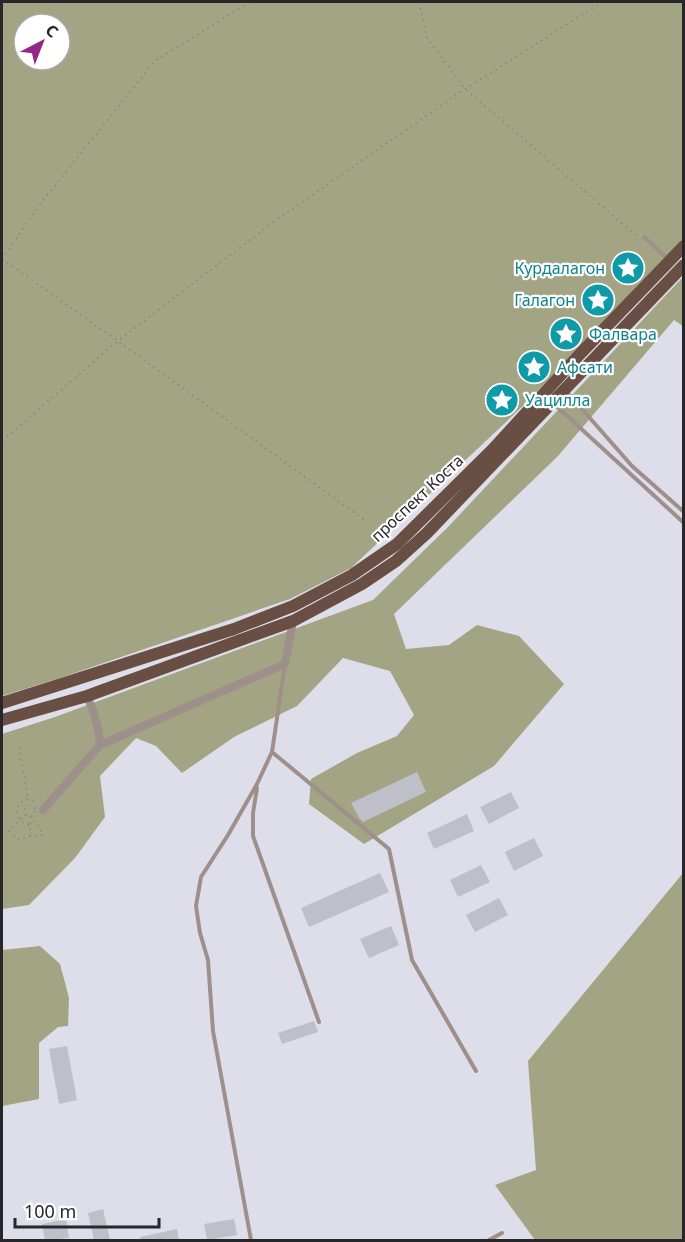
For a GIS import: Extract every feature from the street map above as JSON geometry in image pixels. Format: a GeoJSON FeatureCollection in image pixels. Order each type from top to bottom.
{"type":"FeatureCollection","features":[{"type":"Feature","properties":{"kind":"main road","name":"проспект Коста"},"geometry":{"type":"LineString","coordinates":[[2,703],[234,629],[293,606],[352,575],[397,544],[493,449],[684,246]]}},
{"type":"Feature","properties":{"kind":"main road","name":"проспект Коста"},"geometry":{"type":"LineString","coordinates":[[2,720],[87,696],[293,621],[362,584],[396,561],[427,533],[684,265]]}},
{"type":"Feature","properties":{"kind":"street"},"geometry":{"type":"LineString","coordinates":[[43,810],[100,745],[285,664],[293,621]]}},
{"type":"Feature","properties":{"kind":"street"},"geometry":{"type":"LineString","coordinates":[[87,696],[100,734],[100,745]]}},
{"type":"Feature","properties":{"kind":"lane"},"geometry":{"type":"LineString","coordinates":[[641,237],[669,261]]}},
{"type":"Feature","properties":{"kind":"lane"},"geometry":{"type":"LineString","coordinates":[[565,389],[632,466],[684,512]]}},
{"type":"Feature","properties":{"kind":"lane"},"geometry":{"type":"LineString","coordinates":[[552,402],[684,523]]}},
{"type":"Feature","properties":{"kind":"lane"},"geometry":{"type":"LineString","coordinates":[[251,1240],[213,1031],[208,960],[195,906],[201,877],[228,836],[272,752],[285,664]]}},
{"type":"Feature","properties":{"kind":"lane"},"geometry":{"type":"LineString","coordinates":[[272,752],[389,849],[412,960],[476,1071]]}},
{"type":"Feature","properties":{"kind":"lane"},"geometry":{"type":"LineString","coordinates":[[257,784],[253,836],[319,1022]]}},
{"type":"Feature","properties":{"kind":"lane"},"geometry":{"type":"LineString","coordinates":[[489,1240],[502,1233]]}},
{"type":"Feature","properties":{"kind":"path"},"geometry":{"type":"LineString","coordinates":[[2,6],[7,2]]}},
{"type":"Feature","properties":{"kind":"path"},"geometry":{"type":"LineString","coordinates":[[250,2],[155,61],[44,199],[2,259],[367,522]]}},
{"type":"Feature","properties":{"kind":"path"},"geometry":{"type":"LineString","coordinates":[[419,2],[427,38],[465,88],[641,237]]}},
{"type":"Feature","properties":{"kind":"path"},"geometry":{"type":"LineString","coordinates":[[2,441],[118,341],[272,223],[465,88],[602,2]]}},
{"type":"Feature","properties":{"kind":"path"},"geometry":{"type":"LineString","coordinates":[[19,747],[28,798]]}},
{"type":"Feature","properties":{"kind":"path"},"geometry":{"type":"LineString","coordinates":[[29,825],[19,820],[16,808],[28,798],[37,801],[43,810],[35,823]]}},
{"type":"Feature","properties":{"kind":"path"},"geometry":{"type":"LineString","coordinates":[[26,814],[25,808],[31,806],[35,810],[29,825],[30,836]]}},
{"type":"Feature","properties":{"kind":"path"},"geometry":{"type":"LineString","coordinates":[[26,814],[31,816],[43,835],[19,840],[12,835],[9,831],[26,814]]}},
{"type":"Feature","properties":{"kind":"green space"},"geometry":{"type":"Polygon","coordinates":[[[2,2],[683,2],[683,240],[525,404],[351,568],[290,599],[2,696],[2,2]]]}},
{"type":"Feature","properties":{"kind":"green space"},"geometry":{"type":"Polygon","coordinates":[[[683,277],[683,326],[674,320],[558,456],[394,614],[406,649],[449,645],[477,625],[519,636],[564,684],[494,766],[364,844],[309,804],[311,779],[357,753],[397,736],[414,715],[390,671],[343,658],[297,706],[234,737],[182,773],[156,746],[136,738],[100,776],[105,817],[75,858],[29,905],[2,909],[2,734],[55,717],[373,600],[448,527],[683,277]]]}},
{"type":"Feature","properties":{"kind":"green space"},"geometry":{"type":"Polygon","coordinates":[[[683,873],[683,1240],[535,1240],[495,1185],[536,1170],[528,1061],[683,873]]]}},
{"type":"Feature","properties":{"kind":"green space"},"geometry":{"type":"Polygon","coordinates":[[[40,946],[60,964],[69,998],[68,1026],[58,1027],[39,1043],[39,1099],[2,1106],[2,950],[40,946]]]}},
{"type":"Feature","properties":{"kind":"building"},"geometry":{"type":"Polygon","coordinates":[[[417,772],[426,792],[363,822],[359,818],[351,803],[417,772]]]}},
{"type":"Feature","properties":{"kind":"building"},"geometry":{"type":"Polygon","coordinates":[[[511,792],[519,808],[489,824],[480,807],[511,792]]]}},
{"type":"Feature","properties":{"kind":"building"},"geometry":{"type":"Polygon","coordinates":[[[467,814],[474,831],[434,849],[427,833],[467,814]]]}},
{"type":"Feature","properties":{"kind":"building"},"geometry":{"type":"Polygon","coordinates":[[[534,838],[543,856],[514,871],[505,852],[534,838]]]}},
{"type":"Feature","properties":{"kind":"building"},"geometry":{"type":"Polygon","coordinates":[[[481,865],[490,882],[458,897],[450,880],[481,865]]]}},
{"type":"Feature","properties":{"kind":"building"},"geometry":{"type":"Polygon","coordinates":[[[380,873],[389,892],[309,927],[301,908],[380,873]]]}},
{"type":"Feature","properties":{"kind":"building"},"geometry":{"type":"Polygon","coordinates":[[[499,898],[508,915],[475,932],[466,915],[499,898]]]}},
{"type":"Feature","properties":{"kind":"building"},"geometry":{"type":"Polygon","coordinates":[[[391,926],[399,945],[369,958],[360,939],[391,926]]]}},
{"type":"Feature","properties":{"kind":"building"},"geometry":{"type":"Polygon","coordinates":[[[314,1021],[318,1032],[282,1044],[278,1033],[314,1021]]]}},
{"type":"Feature","properties":{"kind":"building"},"geometry":{"type":"Polygon","coordinates":[[[67,1046],[77,1100],[59,1104],[49,1049],[67,1046]]]}},
{"type":"Feature","properties":{"kind":"building"},"geometry":{"type":"Polygon","coordinates":[[[103,1209],[110,1240],[94,1240],[88,1213],[103,1209]]]}},
{"type":"Feature","properties":{"kind":"building"},"geometry":{"type":"Polygon","coordinates":[[[66,1219],[69,1238],[45,1240],[42,1224],[66,1219]]]}},
{"type":"Feature","properties":{"kind":"building"},"geometry":{"type":"Polygon","coordinates":[[[234,1219],[237,1235],[207,1240],[204,1224],[234,1219]]]}},
{"type":"Feature","properties":{"kind":"building"},"geometry":{"type":"Polygon","coordinates":[[[177,1229],[179,1240],[141,1240],[140,1237],[177,1229]]]}},
{"type":"Feature","properties":{"kind":"place","name":"Курдалагон"},"geometry":{"type":"Point","coordinates":[628,268]}},
{"type":"Feature","properties":{"kind":"place","name":"Галагон"},"geometry":{"type":"Point","coordinates":[598,300]}},
{"type":"Feature","properties":{"kind":"place","name":"Фалвара"},"geometry":{"type":"Point","coordinates":[566,334]}},
{"type":"Feature","properties":{"kind":"place","name":"Афсати"},"geometry":{"type":"Point","coordinates":[534,367]}},
{"type":"Feature","properties":{"kind":"place","name":"Уацилла"},"geometry":{"type":"Point","coordinates":[502,400]}}]}
